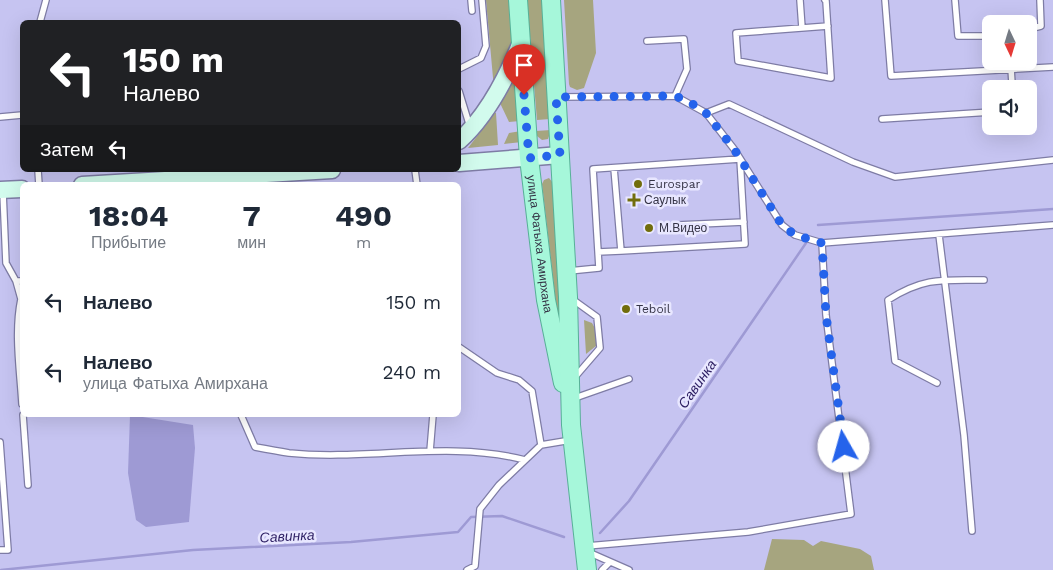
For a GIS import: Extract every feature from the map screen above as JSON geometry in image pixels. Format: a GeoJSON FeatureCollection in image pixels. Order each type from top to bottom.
{"type":"FeatureCollection","features":[{"type":"Feature","properties":{"kind":"main road","name":"улица Фатыха Амирхана"},"geometry":{"type":"LineString","coordinates":[[518,0],[529,158],[546,300],[572,432]]}},
{"type":"Feature","properties":{"kind":"main road","name":"улица Фатыха Амирхана"},"geometry":{"type":"LineString","coordinates":[[551,1],[568,296],[572,432],[587,570]]}},
{"type":"Feature","properties":{"kind":"street"},"geometry":{"type":"LineString","coordinates":[[479,162],[463,148],[464,136],[502,84],[521,42]]}},
{"type":"Feature","properties":{"kind":"street"},"geometry":{"type":"LineString","coordinates":[[461,163],[560,155]]}},
{"type":"Feature","properties":{"kind":"street"},"geometry":{"type":"LineString","coordinates":[[118,182],[214,174],[261,177],[298,172]]}},
{"type":"Feature","properties":{"kind":"street"},"geometry":{"type":"LineString","coordinates":[[2,190],[20,189]]}},
{"type":"Feature","properties":{"kind":"lane"},"geometry":{"type":"LineString","coordinates":[[41,20],[46,0]]}},
{"type":"Feature","properties":{"kind":"lane"},"geometry":{"type":"LineString","coordinates":[[471,0],[472,12]]}},
{"type":"Feature","properties":{"kind":"lane"},"geometry":{"type":"LineString","coordinates":[[461,67],[481,58],[486,46],[482,0]]}},
{"type":"Feature","properties":{"kind":"lane"},"geometry":{"type":"LineString","coordinates":[[800,0],[802,28]]}},
{"type":"Feature","properties":{"kind":"lane"},"geometry":{"type":"LineString","coordinates":[[825,0],[828,26],[831,78],[738,61],[736,33],[828,26]]}},
{"type":"Feature","properties":{"kind":"lane"},"geometry":{"type":"LineString","coordinates":[[884,0],[891,76],[982,70]]}},
{"type":"Feature","properties":{"kind":"lane"},"geometry":{"type":"LineString","coordinates":[[955,0],[958,36],[982,36]]}},
{"type":"Feature","properties":{"kind":"lane"},"geometry":{"type":"LineString","coordinates":[[1038,27],[1041,26],[1040,0]]}},
{"type":"Feature","properties":{"kind":"lane"},"geometry":{"type":"LineString","coordinates":[[647,41],[684,39],[686,69],[675,96]]}},
{"type":"Feature","properties":{"kind":"lane"},"geometry":{"type":"LineString","coordinates":[[1038,67],[1053,67]]}},
{"type":"Feature","properties":{"kind":"lane"},"geometry":{"type":"LineString","coordinates":[[556,97],[675,96],[706,113],[740,159],[782,225],[795,235],[822,243],[1053,225]]}},
{"type":"Feature","properties":{"kind":"lane"},"geometry":{"type":"LineString","coordinates":[[706,113],[729,104],[853,162],[895,177],[1053,160]]}},
{"type":"Feature","properties":{"kind":"lane"},"geometry":{"type":"LineString","coordinates":[[461,109],[464,136]]}},
{"type":"Feature","properties":{"kind":"lane"},"geometry":{"type":"LineString","coordinates":[[882,118],[982,112]]}},
{"type":"Feature","properties":{"kind":"lane"},"geometry":{"type":"LineString","coordinates":[[0,117],[20,115]]}},
{"type":"Feature","properties":{"kind":"lane"},"geometry":{"type":"LineString","coordinates":[[566,271],[599,268],[593,169],[740,159]]}},
{"type":"Feature","properties":{"kind":"lane"},"geometry":{"type":"LineString","coordinates":[[598,252],[745,244],[740,159]]}},
{"type":"Feature","properties":{"kind":"lane"},"geometry":{"type":"LineString","coordinates":[[614,168],[621,250]]}},
{"type":"Feature","properties":{"kind":"lane"},"geometry":{"type":"LineString","coordinates":[[2,190],[6,263],[19,281]]}},
{"type":"Feature","properties":{"kind":"lane"},"geometry":{"type":"LineString","coordinates":[[678,225],[744,222]]}},
{"type":"Feature","properties":{"kind":"lane"},"geometry":{"type":"LineString","coordinates":[[940,235],[964,436],[972,531]]}},
{"type":"Feature","properties":{"kind":"lane"},"geometry":{"type":"LineString","coordinates":[[585,548],[748,532],[851,514],[826,315],[822,243]]}},
{"type":"Feature","properties":{"kind":"lane"},"geometry":{"type":"LineString","coordinates":[[937,383],[895,360],[888,300],[905,289],[924,282],[984,280]]}},
{"type":"Feature","properties":{"kind":"lane"},"geometry":{"type":"LineString","coordinates":[[568,296],[597,317],[600,348],[571,380]]}},
{"type":"Feature","properties":{"kind":"lane"},"geometry":{"type":"LineString","coordinates":[[20,306],[18,314],[20,370]]}},
{"type":"Feature","properties":{"kind":"lane"},"geometry":{"type":"LineString","coordinates":[[461,348],[497,373],[519,380],[532,391],[541,445]]}},
{"type":"Feature","properties":{"kind":"lane"},"geometry":{"type":"LineString","coordinates":[[571,400],[629,379]]}},
{"type":"Feature","properties":{"kind":"lane"},"geometry":{"type":"LineString","coordinates":[[23,417],[28,485]]}},
{"type":"Feature","properties":{"kind":"lane"},"geometry":{"type":"LineString","coordinates":[[242,417],[255,446],[289,453],[354,454],[454,450],[525,460]]}},
{"type":"Feature","properties":{"kind":"lane"},"geometry":{"type":"LineString","coordinates":[[430,451],[433,417]]}},
{"type":"Feature","properties":{"kind":"lane"},"geometry":{"type":"LineString","coordinates":[[467,570],[476,568],[480,509],[499,485],[541,445],[572,432]]}},
{"type":"Feature","properties":{"kind":"lane"},"geometry":{"type":"LineString","coordinates":[[0,442],[3,508],[8,550],[0,550]]}},
{"type":"Feature","properties":{"kind":"lane"},"geometry":{"type":"LineString","coordinates":[[585,548],[609,563],[616,563],[629,570]]}},
{"type":"Feature","properties":{"kind":"lane"},"geometry":{"type":"LineString","coordinates":[[602,570],[609,563]]}},
{"type":"Feature","properties":{"kind":"shaded area"},"geometry":{"type":"Polygon","coordinates":[[[486,0],[509,0],[513,38],[511,54],[494,89],[486,0]]]}},
{"type":"Feature","properties":{"kind":"shaded area"},"geometry":{"type":"Polygon","coordinates":[[[527,0],[542,0],[550,119],[537,120],[527,0]]]}},
{"type":"Feature","properties":{"kind":"shaded area"},"geometry":{"type":"Polygon","coordinates":[[[564,0],[593,0],[596,53],[584,88],[577,90],[570,87],[569,84],[564,0]]]}},
{"type":"Feature","properties":{"kind":"shaded area"},"geometry":{"type":"Polygon","coordinates":[[[516,77],[520,121],[509,122],[500,103],[516,77]]]}},
{"type":"Feature","properties":{"kind":"shaded area"},"geometry":{"type":"Polygon","coordinates":[[[495,113],[498,145],[468,148],[495,113]]]}},
{"type":"Feature","properties":{"kind":"shaded area"},"geometry":{"type":"Polygon","coordinates":[[[551,130],[548,139],[542,140],[537,136],[536,131],[551,130]]]}},
{"type":"Feature","properties":{"kind":"shaded area"},"geometry":{"type":"Polygon","coordinates":[[[521,131],[522,142],[504,144],[509,133],[521,131]]]}},
{"type":"Feature","properties":{"kind":"shaded area"},"geometry":{"type":"Polygon","coordinates":[[[549,178],[553,183],[565,346],[561,346],[542,184],[544,180],[549,178]]]}},
{"type":"Feature","properties":{"kind":"shaded area"},"geometry":{"type":"Polygon","coordinates":[[[584,320],[592,323],[597,332],[596,346],[586,354],[584,320]]]}},
{"type":"Feature","properties":{"kind":"shaded area"},"geometry":{"type":"Polygon","coordinates":[[[130,417],[143,417],[193,425],[195,448],[189,522],[146,527],[136,520],[128,473],[130,417]]]}},
{"type":"Feature","properties":{"kind":"shaded area"},"geometry":{"type":"Polygon","coordinates":[[[772,539],[804,540],[813,546],[821,541],[860,549],[871,556],[874,570],[764,570],[772,539]]]}},
{"type":"Feature","properties":{"kind":"waterway","name":"Савинка"},"geometry":{"type":"LineString","coordinates":[[818,225],[1053,209]]}},
{"type":"Feature","properties":{"kind":"waterway","name":"Савинка"},"geometry":{"type":"LineString","coordinates":[[600,533],[629,501],[806,243]]}},
{"type":"Feature","properties":{"kind":"waterway","name":"Савинка"},"geometry":{"type":"LineString","coordinates":[[1,570],[193,550],[351,542],[458,532],[471,517],[502,516],[564,537]]}},
{"type":"Feature","properties":{"kind":"place","name":"Eurospar"},"geometry":{"type":"Point","coordinates":[638,184]}},
{"type":"Feature","properties":{"kind":"place","name":"Саулык"},"geometry":{"type":"Point","coordinates":[634,200]}},
{"type":"Feature","properties":{"kind":"place","name":"М.Видео"},"geometry":{"type":"Point","coordinates":[649,228]}},
{"type":"Feature","properties":{"kind":"place","name":"Teboil"},"geometry":{"type":"Point","coordinates":[626,309]}},
{"type":"Feature","properties":{"kind":"route"},"geometry":{"type":"LineString","coordinates":[[524,95],[529,158],[560,155],[556,97],[584,95],[675,96],[688,101],[706,113],[734,149],[782,225],[795,235],[806,240],[822,243],[826,315],[844,447]]}}]}
